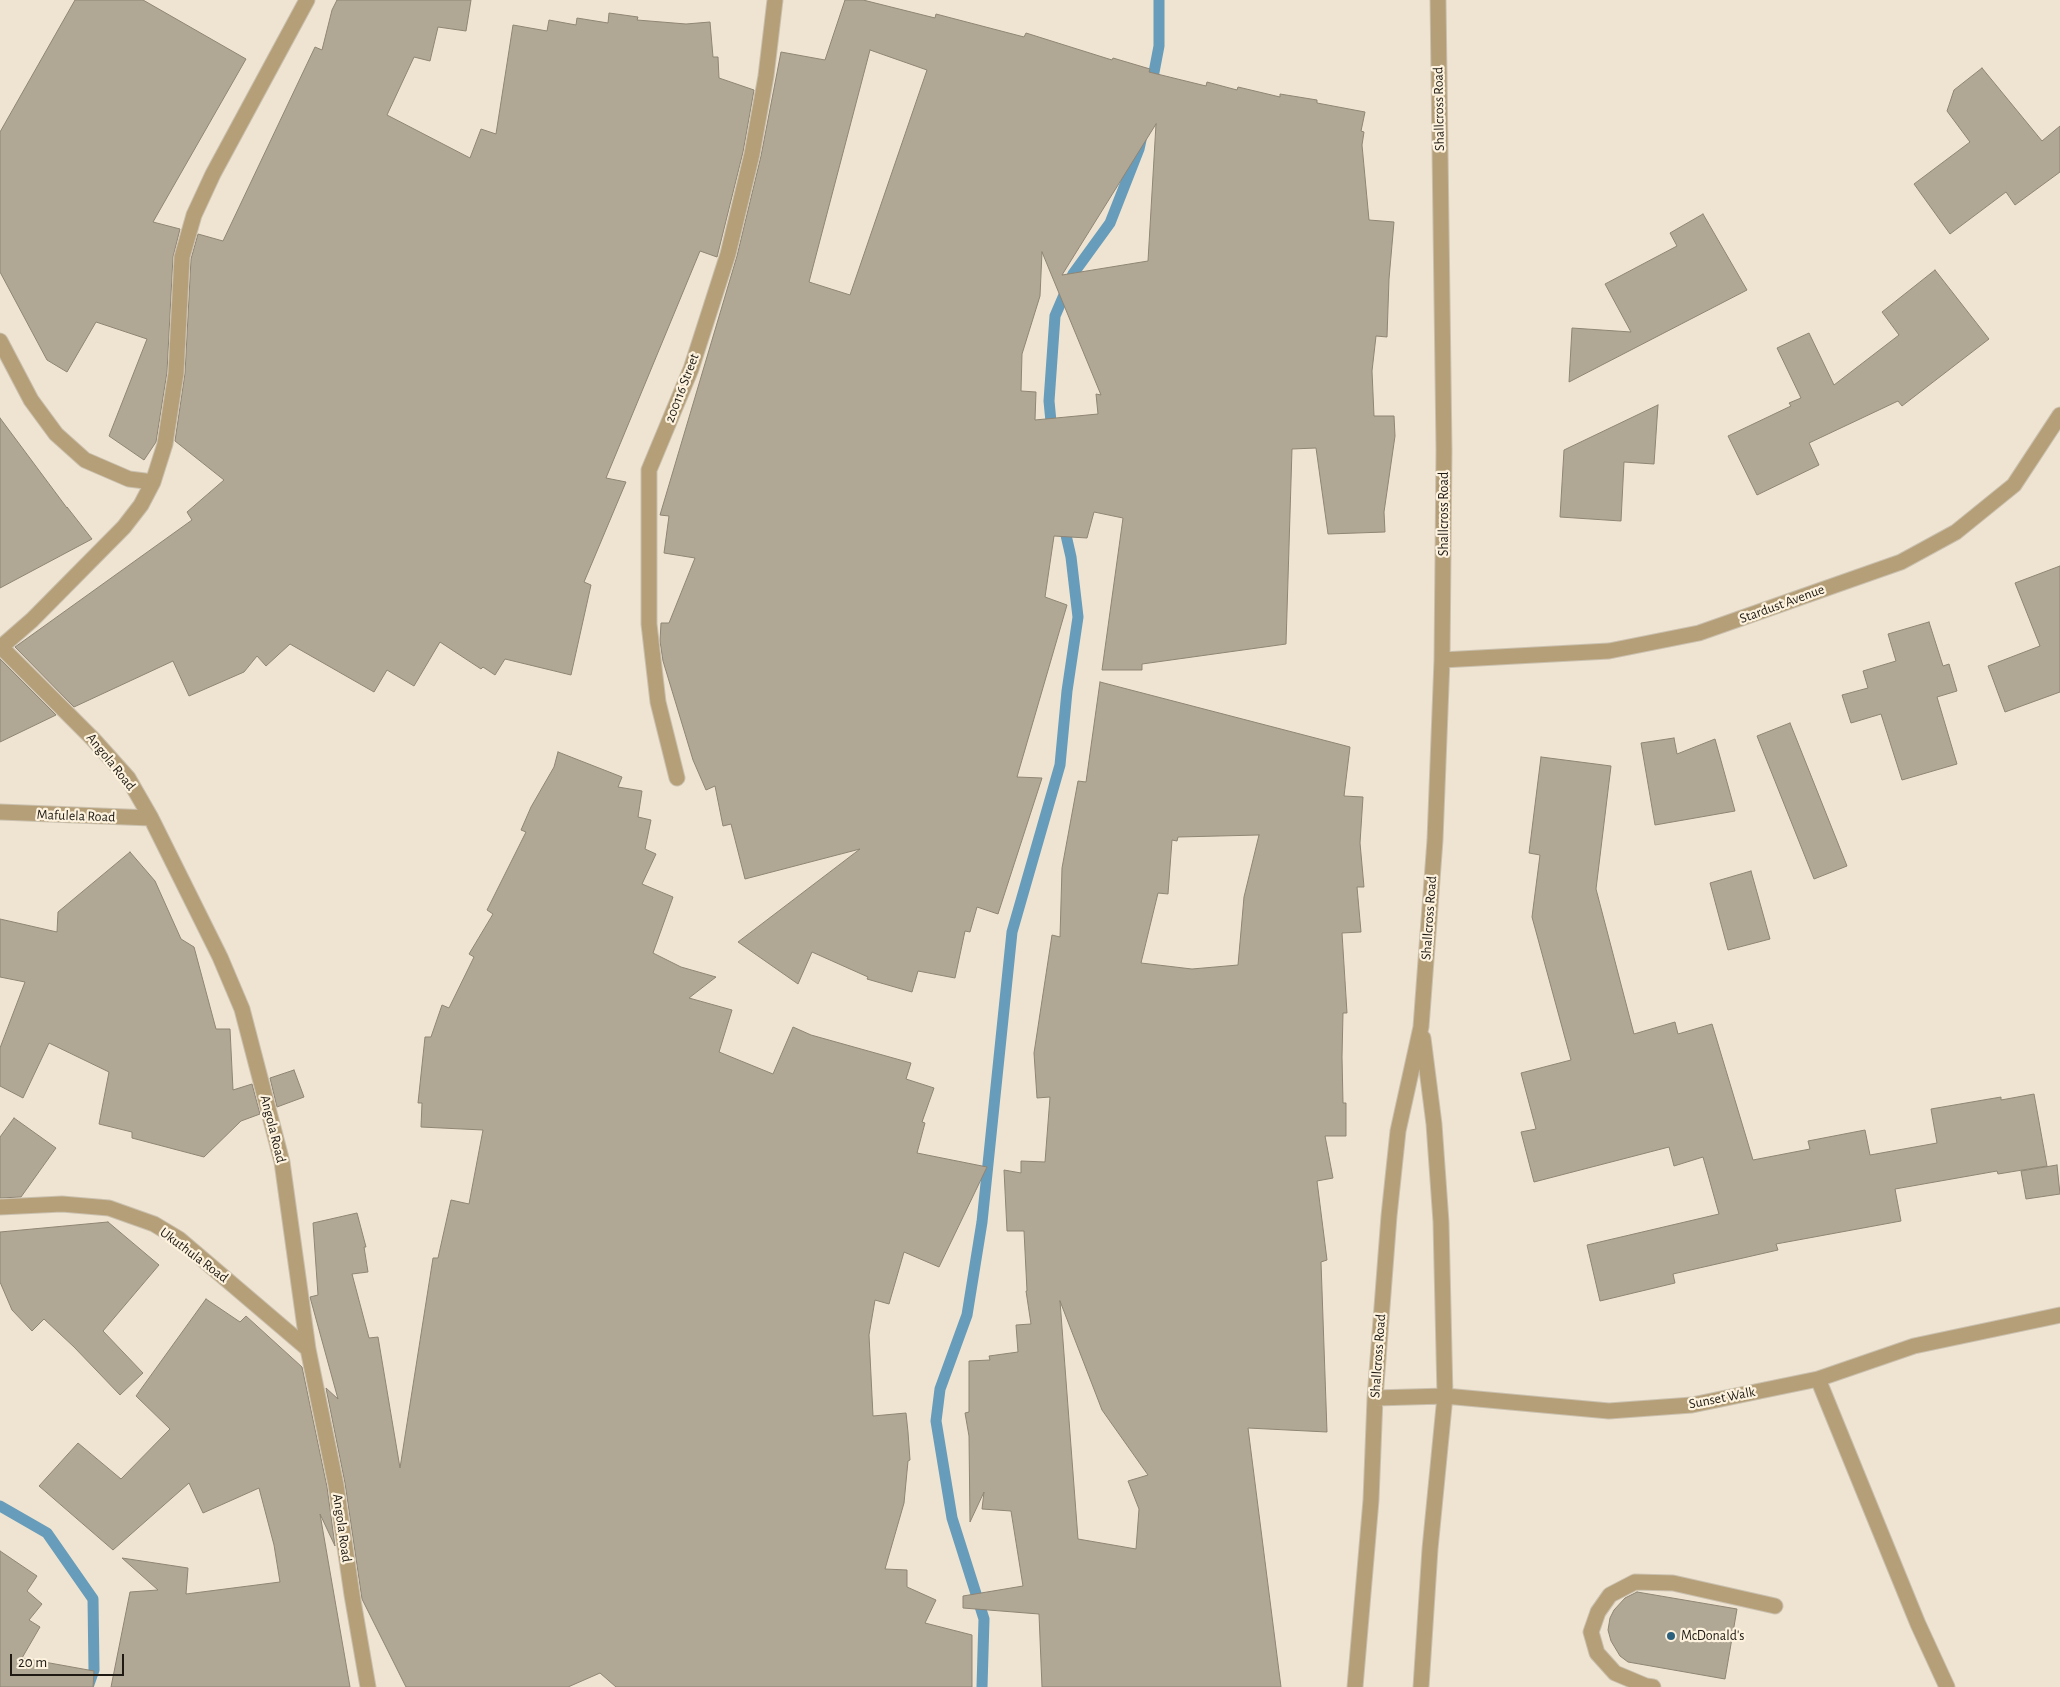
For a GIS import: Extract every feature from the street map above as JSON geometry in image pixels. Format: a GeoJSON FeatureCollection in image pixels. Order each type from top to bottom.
{"type":"FeatureCollection","features":[{"type":"Feature","properties":{"kind":"street"},"geometry":{"type":"LineString","coordinates":[[1,647],[32,620],[124,527],[141,505],[153,482],[165,444],[176,374],[182,257],[194,215],[213,174],[307,0]]}},
{"type":"Feature","properties":{"kind":"street","name":"200116 Street"},"geometry":{"type":"LineString","coordinates":[[677,778],[658,702],[649,624],[649,470],[691,370],[728,254],[752,154],[766,76],[775,0]]}},
{"type":"Feature","properties":{"kind":"street","name":"Shallcross Road"},"geometry":{"type":"LineString","coordinates":[[1355,1687],[1371,1500],[1374,1398],[1389,1216],[1398,1131],[1421,1027],[1435,840],[1442,660],[1444,450],[1438,0]]}},
{"type":"Feature","properties":{"kind":"street"},"geometry":{"type":"LineString","coordinates":[[0,341],[31,400],[56,434],[85,460],[129,479],[153,482]]}},
{"type":"Feature","properties":{"kind":"street","name":"Stardust Avenue"},"geometry":{"type":"LineString","coordinates":[[1442,660],[1609,651],[1699,633],[1901,562],[1956,532],[2014,485],[2060,415]]}},
{"type":"Feature","properties":{"kind":"street","name":"Angola Road"},"geometry":{"type":"LineString","coordinates":[[1,647],[99,745],[128,778],[151,818],[220,957],[242,1009],[282,1162],[308,1349],[334,1475],[368,1687]]}},
{"type":"Feature","properties":{"kind":"street","name":"Mafulela Road"},"geometry":{"type":"LineString","coordinates":[[0,812],[151,818]]}},
{"type":"Feature","properties":{"kind":"street","name":"Shallcross Road"},"geometry":{"type":"LineString","coordinates":[[1421,1027],[1434,1124],[1441,1222],[1445,1396],[1430,1549],[1421,1687]]}},
{"type":"Feature","properties":{"kind":"street","name":"Ukuthula Road"},"geometry":{"type":"LineString","coordinates":[[0,1207],[62,1204],[109,1208],[154,1224],[186,1246],[308,1349]]}},
{"type":"Feature","properties":{"kind":"street","name":"Sunset Walk"},"geometry":{"type":"LineString","coordinates":[[1374,1398],[1445,1396],[1609,1411],[1692,1405],[1818,1379],[1914,1346],[2060,1315]]}},
{"type":"Feature","properties":{"kind":"street"},"geometry":{"type":"LineString","coordinates":[[1818,1379],[1918,1624],[1947,1687]]}},
{"type":"Feature","properties":{"kind":"street"},"geometry":{"type":"LineString","coordinates":[[1653,1687],[1615,1673],[1598,1654],[1591,1632],[1598,1612],[1610,1595],[1635,1582],[1673,1583],[1775,1606]]}},
{"type":"Feature","properties":{"kind":"building"},"geometry":{"type":"Polygon","coordinates":[[[75,0],[143,0],[246,59],[153,222],[180,229],[173,257],[167,372],[156,442],[144,460],[109,436],[147,339],[96,322],[67,372],[47,360],[0,272],[0,132],[75,0]]]}},
{"type":"Feature","properties":{"kind":"building"},"geometry":{"type":"Polygon","coordinates":[[[337,0],[471,0],[466,31],[438,27],[430,61],[414,57],[387,115],[470,158],[481,129],[496,134],[513,25],[547,31],[549,20],[576,25],[577,18],[608,23],[609,13],[638,17],[637,20],[686,24],[710,22],[713,57],[718,57],[719,78],[754,90],[743,152],[717,257],[700,251],[606,478],[626,482],[584,582],[591,585],[571,675],[505,659],[495,675],[483,667],[481,669],[440,642],[414,686],[387,670],[374,692],[290,644],[266,666],[257,656],[244,672],[189,696],[173,661],[74,707],[15,647],[192,520],[187,512],[224,480],[175,441],[185,373],[191,259],[198,234],[223,241],[315,47],[322,50],[332,10],[337,0]]]}},
{"type":"Feature","properties":{"kind":"building"},"geometry":{"type":"Polygon","coordinates":[[[845,0],[863,0],[935,18],[936,14],[1024,37],[1026,33],[1112,60],[1113,58],[1150,69],[1149,72],[1206,86],[1207,82],[1237,90],[1238,87],[1280,97],[1280,94],[1317,100],[1317,103],[1365,112],[1361,131],[1364,132],[1362,145],[1369,220],[1394,222],[1389,279],[1387,337],[1376,336],[1372,371],[1374,416],[1394,416],[1395,436],[1384,512],[1385,532],[1328,534],[1316,448],[1292,449],[1286,644],[1142,664],[1142,670],[1102,670],[1123,518],[1094,512],[1087,538],[1054,536],[1045,597],[1067,605],[1017,777],[1042,778],[998,914],[977,907],[970,932],[965,931],[955,978],[918,971],[912,992],[867,979],[868,977],[812,952],[798,984],[738,942],[860,849],[745,879],[731,824],[723,826],[715,786],[706,790],[693,760],[663,661],[660,641],[661,623],[669,623],[695,558],[664,553],[669,516],[660,515],[737,256],[761,156],[781,52],[825,60],[845,0]],[[870,50],[809,282],[850,295],[927,70],[870,50]],[[1156,124],[1062,275],[1148,261],[1156,124]],[[1042,252],[1040,296],[1022,354],[1021,391],[1036,392],[1035,420],[1098,414],[1096,394],[1101,395],[1042,252]]]}},
{"type":"Feature","properties":{"kind":"building"},"geometry":{"type":"Polygon","coordinates":[[[1982,68],[2042,141],[2060,126],[2060,172],[2015,205],[2006,192],[1950,234],[1914,184],[1970,142],[1947,111],[1954,90],[1982,68]]]}},
{"type":"Feature","properties":{"kind":"building"},"geometry":{"type":"Polygon","coordinates":[[[1703,214],[1747,290],[1569,382],[1572,328],[1631,332],[1605,284],[1677,246],[1670,233],[1703,214]]]}},
{"type":"Feature","properties":{"kind":"building"},"geometry":{"type":"Polygon","coordinates":[[[1935,270],[1989,339],[1902,406],[1898,401],[1809,443],[1819,465],[1757,495],[1728,436],[1791,406],[1789,403],[1801,398],[1777,348],[1809,333],[1834,385],[1899,335],[1882,312],[1935,270]]]}},
{"type":"Feature","properties":{"kind":"building"},"geometry":{"type":"Polygon","coordinates":[[[1658,405],[1654,464],[1624,462],[1621,521],[1560,517],[1564,450],[1658,405]]]}},
{"type":"Feature","properties":{"kind":"building"},"geometry":{"type":"Polygon","coordinates":[[[0,418],[92,539],[0,588],[0,418]]]}},
{"type":"Feature","properties":{"kind":"building"},"geometry":{"type":"Polygon","coordinates":[[[2060,566],[2060,692],[2005,712],[1988,666],[2040,646],[2015,583],[2060,566]]]}},
{"type":"Feature","properties":{"kind":"building"},"geometry":{"type":"Polygon","coordinates":[[[1929,622],[1943,666],[1949,664],[1957,691],[1937,697],[1957,764],[1902,780],[1881,714],[1851,723],[1842,695],[1868,688],[1863,671],[1896,661],[1888,634],[1929,622]]]}},
{"type":"Feature","properties":{"kind":"building"},"geometry":{"type":"Polygon","coordinates":[[[0,659],[56,715],[0,742],[0,659]]]}},
{"type":"Feature","properties":{"kind":"building"},"geometry":{"type":"Polygon","coordinates":[[[1100,682],[1350,747],[1344,796],[1363,797],[1360,843],[1364,887],[1357,887],[1361,932],[1342,933],[1347,1013],[1343,1013],[1342,1057],[1343,1103],[1346,1103],[1346,1136],[1325,1136],[1333,1178],[1317,1181],[1327,1260],[1321,1262],[1327,1432],[1248,1428],[1281,1687],[1042,1687],[1039,1614],[963,1608],[963,1596],[1023,1586],[1011,1511],[982,1509],[984,1492],[970,1522],[969,1436],[965,1413],[969,1412],[969,1361],[990,1360],[989,1356],[1018,1352],[1016,1325],[1031,1324],[1026,1291],[1024,1231],[1007,1231],[1004,1170],[1021,1173],[1021,1161],[1045,1162],[1050,1097],[1037,1098],[1034,1053],[1052,935],[1060,937],[1062,868],[1078,781],[1086,782],[1100,682]],[[1259,835],[1178,837],[1177,841],[1172,840],[1168,894],[1158,893],[1141,963],[1192,969],[1238,965],[1244,897],[1259,835]],[[1060,1301],[1078,1539],[1136,1549],[1139,1509],[1128,1481],[1148,1475],[1102,1410],[1060,1301]]]}},
{"type":"Feature","properties":{"kind":"building"},"geometry":{"type":"Polygon","coordinates":[[[1790,723],[1847,866],[1814,879],[1757,736],[1790,723]]]}},
{"type":"Feature","properties":{"kind":"building"},"geometry":{"type":"Polygon","coordinates":[[[1674,738],[1677,754],[1715,739],[1735,811],[1655,825],[1641,743],[1674,738]]]}},
{"type":"Feature","properties":{"kind":"building"},"geometry":{"type":"Polygon","coordinates":[[[558,752],[622,777],[618,787],[642,791],[638,817],[651,820],[645,849],[656,854],[642,884],[673,897],[653,953],[681,967],[716,977],[689,998],[732,1010],[719,1052],[773,1074],[793,1027],[811,1035],[911,1063],[906,1079],[934,1088],[922,1122],[925,1123],[917,1153],[987,1167],[939,1267],[904,1252],[889,1304],[875,1300],[869,1335],[873,1416],[906,1413],[910,1460],[908,1461],[904,1503],[885,1569],[907,1570],[907,1587],[936,1600],[925,1623],[972,1635],[972,1687],[616,1687],[600,1673],[568,1687],[406,1687],[362,1599],[345,1483],[326,1388],[338,1399],[310,1297],[318,1295],[313,1223],[357,1213],[366,1247],[364,1247],[368,1272],[352,1274],[369,1338],[378,1337],[400,1468],[433,1258],[438,1258],[451,1200],[469,1204],[483,1130],[421,1127],[422,1103],[418,1103],[425,1037],[431,1037],[442,1005],[449,1008],[474,957],[469,954],[493,914],[487,910],[526,832],[521,830],[531,807],[554,767],[558,752]]]}},
{"type":"Feature","properties":{"kind":"building"},"geometry":{"type":"Polygon","coordinates":[[[1541,757],[1611,766],[1596,889],[1634,1034],[1675,1022],[1678,1034],[1712,1024],[1753,1160],[1810,1149],[1808,1141],[1865,1130],[1870,1155],[1937,1143],[1931,1109],[2001,1097],[2001,1100],[2034,1094],[2047,1166],[1998,1174],[1997,1171],[1895,1189],[1901,1221],[1776,1244],[1778,1250],[1673,1274],[1675,1283],[1600,1301],[1587,1245],[1719,1214],[1703,1157],[1674,1166],[1669,1147],[1534,1182],[1521,1132],[1536,1129],[1521,1073],[1571,1060],[1532,917],[1540,855],[1529,853],[1541,757]]]}},
{"type":"Feature","properties":{"kind":"building"},"geometry":{"type":"Polygon","coordinates":[[[130,852],[155,881],[181,939],[194,947],[216,1029],[230,1029],[233,1090],[252,1084],[260,1114],[241,1121],[204,1157],[132,1138],[132,1132],[99,1124],[109,1072],[49,1043],[23,1098],[0,1086],[0,1048],[25,982],[0,977],[0,919],[57,932],[58,912],[130,852]]]}},
{"type":"Feature","properties":{"kind":"building"},"geometry":{"type":"Polygon","coordinates":[[[1751,871],[1770,939],[1728,950],[1710,883],[1751,871]]]}},
{"type":"Feature","properties":{"kind":"building"},"geometry":{"type":"Polygon","coordinates":[[[294,1070],[304,1097],[277,1107],[270,1078],[294,1070]]]}},
{"type":"Feature","properties":{"kind":"building"},"geometry":{"type":"Polygon","coordinates":[[[14,1118],[56,1148],[21,1197],[0,1198],[0,1137],[14,1118]]]}},
{"type":"Feature","properties":{"kind":"building"},"geometry":{"type":"Polygon","coordinates":[[[2057,1165],[2060,1194],[2026,1199],[2021,1171],[2057,1165]]]}},
{"type":"Feature","properties":{"kind":"building"},"geometry":{"type":"Polygon","coordinates":[[[108,1222],[159,1265],[103,1331],[143,1373],[120,1395],[44,1319],[32,1331],[12,1310],[0,1282],[0,1232],[108,1222]]]}},
{"type":"Feature","properties":{"kind":"building"},"geometry":{"type":"Polygon","coordinates":[[[206,1299],[240,1322],[246,1316],[302,1367],[327,1487],[335,1546],[320,1514],[350,1687],[111,1687],[130,1592],[158,1590],[122,1558],[188,1568],[186,1594],[280,1582],[274,1545],[259,1488],[203,1513],[189,1483],[113,1550],[39,1486],[78,1443],[121,1479],[170,1429],[136,1396],[206,1299]]]}},
{"type":"Feature","properties":{"kind":"building"},"geometry":{"type":"Polygon","coordinates":[[[0,1551],[37,1576],[27,1591],[42,1604],[29,1620],[40,1627],[22,1658],[94,1671],[93,1687],[0,1687],[0,1551]]]}},
{"type":"Feature","properties":{"kind":"building","name":"McDonald's"},"geometry":{"type":"Polygon","coordinates":[[[1637,1592],[1737,1609],[1725,1679],[1628,1662],[1620,1656],[1611,1641],[1608,1630],[1610,1618],[1614,1610],[1625,1598],[1637,1592]]]}},
{"type":"Feature","properties":{"kind":"waterway"},"geometry":{"type":"LineString","coordinates":[[1151,88],[1159,46],[1159,0]]}},
{"type":"Feature","properties":{"kind":"waterway"},"geometry":{"type":"LineString","coordinates":[[1052,432],[1049,401],[1055,316],[1073,274],[1110,223],[1141,140]]}},
{"type":"Feature","properties":{"kind":"waterway"},"geometry":{"type":"LineString","coordinates":[[982,1687],[984,1619],[952,1518],[936,1421],[940,1389],[967,1315],[982,1222],[1012,932],[1060,765],[1067,691],[1078,617],[1071,557],[1063,522]]}},
{"type":"Feature","properties":{"kind":"waterway"},"geometry":{"type":"LineString","coordinates":[[0,1506],[47,1533],[93,1599],[94,1670],[88,1687]]}},
{"type":"Feature","properties":{"kind":"place","name":"McDonald's"},"geometry":{"type":"Point","coordinates":[1671,1636]}}]}
